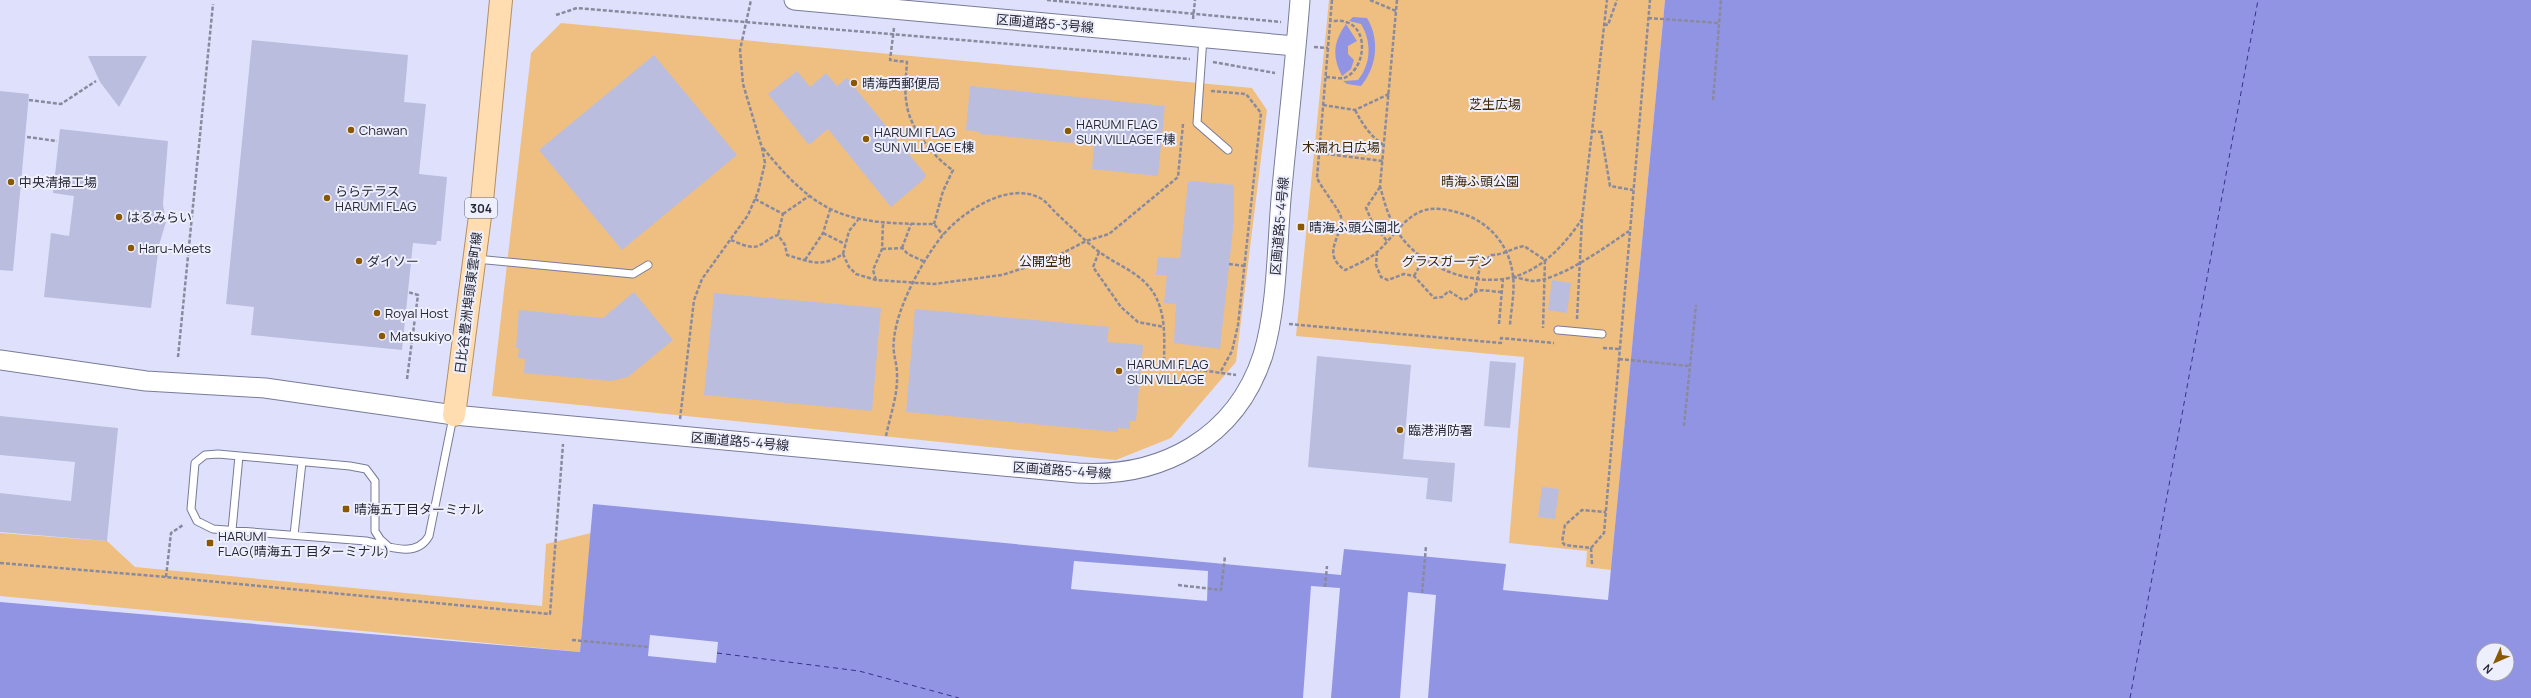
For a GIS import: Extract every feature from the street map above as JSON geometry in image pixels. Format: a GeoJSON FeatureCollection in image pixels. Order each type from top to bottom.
{"type":"FeatureCollection","features":[{"type":"Feature","properties":{"kind":"main road","name":"日比谷豊洲埠頭東雲町線"},"geometry":{"type":"LineString","coordinates":[[454,415],[474,259],[501,0]]}},
{"type":"Feature","properties":{"kind":"street","name":"区画道路5-3号線"},"geometry":{"type":"LineString","coordinates":[[794,0],[1295,46]]}},
{"type":"Feature","properties":{"kind":"street","name":"区画道路5-4号線"},"geometry":{"type":"LineString","coordinates":[[0,360],[146,382],[265,388],[454,415],[678,436],[1084,473],[1105,474],[1129,472],[1153,466],[1178,456],[1214,431],[1243,399],[1255,378],[1263,354],[1271,309],[1300,0]]}},
{"type":"Feature","properties":{"kind":"lane"},"geometry":{"type":"LineString","coordinates":[[1197,37],[1199,90],[1197,123],[1228,150]]}},
{"type":"Feature","properties":{"kind":"lane"},"geometry":{"type":"LineString","coordinates":[[474,259],[633,274],[648,265]]}},
{"type":"Feature","properties":{"kind":"lane"},"geometry":{"type":"LineString","coordinates":[[1558,330],[1602,334]]}},
{"type":"Feature","properties":{"kind":"lane"},"geometry":{"type":"LineString","coordinates":[[389,546],[380,540],[375,531],[375,481],[366,469],[239,456],[205,455],[195,463],[191,509],[197,521],[213,529],[366,541],[389,546],[415,550],[424,545],[429,536],[454,415]]}},
{"type":"Feature","properties":{"kind":"lane"},"geometry":{"type":"LineString","coordinates":[[232,530],[239,456]]}},
{"type":"Feature","properties":{"kind":"lane"},"geometry":{"type":"LineString","coordinates":[[294,535],[302,462]]}},
{"type":"Feature","properties":{"kind":"lane"},"geometry":{"type":"LineString","coordinates":[[366,541],[375,531]]}},
{"type":"Feature","properties":{"kind":"path"},"geometry":{"type":"LineString","coordinates":[[678,436],[694,300],[702,279],[748,215],[755,199],[765,163],[743,84],[740,50],[751,0]]}},
{"type":"Feature","properties":{"kind":"path"},"geometry":{"type":"LineString","coordinates":[[1047,0],[1282,22]]}},
{"type":"Feature","properties":{"kind":"path"},"geometry":{"type":"LineString","coordinates":[[1332,0],[1317,178],[1331,203],[1338,209],[1341,218],[1333,250],[1339,266],[1346,270],[1377,252],[1396,230],[1408,219],[1422,211],[1439,208],[1475,218],[1488,226],[1506,253],[1514,277],[1510,325]]}},
{"type":"Feature","properties":{"kind":"path"},"geometry":{"type":"LineString","coordinates":[[1370,0],[1396,11]]}},
{"type":"Feature","properties":{"kind":"path"},"geometry":{"type":"LineString","coordinates":[[1398,0],[1380,186],[1386,207],[1396,230],[1414,251],[1436,267],[1461,276],[1478,278],[1514,277],[1532,280],[1544,279],[1580,263],[1630,231]]}},
{"type":"Feature","properties":{"kind":"path"},"geometry":{"type":"LineString","coordinates":[[1576,331],[1582,220],[1606,0]]}},
{"type":"Feature","properties":{"kind":"path"},"geometry":{"type":"LineString","coordinates":[[1604,24],[1608,25],[1617,0]]}},
{"type":"Feature","properties":{"kind":"path"},"geometry":{"type":"LineString","coordinates":[[1592,564],[1591,548],[1604,533],[1650,0]]}},
{"type":"Feature","properties":{"kind":"path"},"geometry":{"type":"LineString","coordinates":[[1713,100],[1721,0]]}},
{"type":"Feature","properties":{"kind":"path"},"geometry":{"type":"LineString","coordinates":[[178,357],[212,4]]}},
{"type":"Feature","properties":{"kind":"path"},"geometry":{"type":"LineString","coordinates":[[556,15],[577,8],[1196,59]]}},
{"type":"Feature","properties":{"kind":"path"},"geometry":{"type":"LineString","coordinates":[[896,9],[890,60],[907,62],[907,108],[925,143],[937,158],[953,170],[943,191],[934,224]]}},
{"type":"Feature","properties":{"kind":"path"},"geometry":{"type":"LineString","coordinates":[[1648,18],[1719,23]]}},
{"type":"Feature","properties":{"kind":"path"},"geometry":{"type":"LineString","coordinates":[[1326,77],[1344,78],[1354,71],[1358,67],[1362,48],[1361,39],[1356,30],[1347,22],[1331,21]]}},
{"type":"Feature","properties":{"kind":"path"},"geometry":{"type":"LineString","coordinates":[[1189,62],[1197,37]]}},
{"type":"Feature","properties":{"kind":"path"},"geometry":{"type":"LineString","coordinates":[[1314,47],[1328,48]]}},
{"type":"Feature","properties":{"kind":"path"},"geometry":{"type":"LineString","coordinates":[[1209,61],[1278,74]]}},
{"type":"Feature","properties":{"kind":"path"},"geometry":{"type":"LineString","coordinates":[[29,100],[61,104],[96,81]]}},
{"type":"Feature","properties":{"kind":"path"},"geometry":{"type":"LineString","coordinates":[[1199,90],[1246,94],[1261,113],[1238,325],[1232,351],[1220,373]]}},
{"type":"Feature","properties":{"kind":"path"},"geometry":{"type":"LineString","coordinates":[[1323,105],[1355,110],[1389,94]]}},
{"type":"Feature","properties":{"kind":"path"},"geometry":{"type":"LineString","coordinates":[[1355,110],[1373,138],[1384,146]]}},
{"type":"Feature","properties":{"kind":"path"},"geometry":{"type":"LineString","coordinates":[[858,220],[849,231],[843,254],[849,267],[856,274],[876,280],[941,284],[1002,275],[1049,260],[1086,241],[1109,234],[1178,177],[1184,119]]}},
{"type":"Feature","properties":{"kind":"path"},"geometry":{"type":"LineString","coordinates":[[1592,131],[1601,132],[1610,186],[1633,190]]}},
{"type":"Feature","properties":{"kind":"path"},"geometry":{"type":"LineString","coordinates":[[27,138],[57,140]]}},
{"type":"Feature","properties":{"kind":"path"},"geometry":{"type":"LineString","coordinates":[[762,148],[779,168],[810,196],[830,210],[858,220],[883,224],[934,224]]}},
{"type":"Feature","properties":{"kind":"path"},"geometry":{"type":"LineString","coordinates":[[1319,153],[1383,161]]}},
{"type":"Feature","properties":{"kind":"path"},"geometry":{"type":"LineString","coordinates":[[1380,186],[1366,208],[1373,224],[1387,241]]}},
{"type":"Feature","properties":{"kind":"path"},"geometry":{"type":"LineString","coordinates":[[881,454],[896,394],[897,373],[892,355],[894,337],[898,320],[913,283],[943,235],[955,223],[979,206],[1011,194],[1027,193],[1041,198],[1099,252],[1139,276],[1153,292],[1161,308],[1164,327],[1164,365],[1255,378]]}},
{"type":"Feature","properties":{"kind":"path"},"geometry":{"type":"LineString","coordinates":[[810,196],[783,214],[778,235],[785,245],[787,255],[818,264],[830,262],[843,254]]}},
{"type":"Feature","properties":{"kind":"path"},"geometry":{"type":"LineString","coordinates":[[755,199],[783,214]]}},
{"type":"Feature","properties":{"kind":"path"},"geometry":{"type":"LineString","coordinates":[[805,260],[823,233],[830,210]]}},
{"type":"Feature","properties":{"kind":"path"},"geometry":{"type":"LineString","coordinates":[[1514,277],[1545,260],[1568,241],[1582,220]]}},
{"type":"Feature","properties":{"kind":"path"},"geometry":{"type":"LineString","coordinates":[[876,280],[873,270],[882,249],[883,224]]}},
{"type":"Feature","properties":{"kind":"path"},"geometry":{"type":"LineString","coordinates":[[902,248],[911,224]]}},
{"type":"Feature","properties":{"kind":"path"},"geometry":{"type":"LineString","coordinates":[[934,224],[943,235]]}},
{"type":"Feature","properties":{"kind":"path"},"geometry":{"type":"LineString","coordinates":[[823,233],[845,244]]}},
{"type":"Feature","properties":{"kind":"path"},"geometry":{"type":"LineString","coordinates":[[731,240],[748,246],[758,246],[769,238],[778,235]]}},
{"type":"Feature","properties":{"kind":"path"},"geometry":{"type":"LineString","coordinates":[[1377,252],[1376,264],[1381,277],[1388,280],[1404,274],[1414,276],[1434,298],[1442,297],[1449,291],[1463,300],[1470,298],[1475,292],[1480,266],[1491,255],[1506,253],[1512,248],[1524,246],[1545,260]]}},
{"type":"Feature","properties":{"kind":"path"},"geometry":{"type":"LineString","coordinates":[[882,249],[902,248],[908,254],[925,262]]}},
{"type":"Feature","properties":{"kind":"path"},"geometry":{"type":"LineString","coordinates":[[1099,252],[1093,266],[1121,307],[1138,322],[1164,327]]}},
{"type":"Feature","properties":{"kind":"path"},"geometry":{"type":"LineString","coordinates":[[1414,276],[1424,258]]}},
{"type":"Feature","properties":{"kind":"path"},"geometry":{"type":"LineString","coordinates":[[1543,328],[1545,260]]}},
{"type":"Feature","properties":{"kind":"path"},"geometry":{"type":"LineString","coordinates":[[1229,264],[1245,266]]}},
{"type":"Feature","properties":{"kind":"path"},"geometry":{"type":"LineString","coordinates":[[1499,324],[1503,278]]}},
{"type":"Feature","properties":{"kind":"path"},"geometry":{"type":"LineString","coordinates":[[408,292],[418,295],[408,379]]}},
{"type":"Feature","properties":{"kind":"path"},"geometry":{"type":"LineString","coordinates":[[1475,292],[1501,292]]}},
{"type":"Feature","properties":{"kind":"path"},"geometry":{"type":"LineString","coordinates":[[1684,426],[1696,305]]}},
{"type":"Feature","properties":{"kind":"path"},"geometry":{"type":"LineString","coordinates":[[1288,324],[1501,343],[1501,338],[1557,343]]}},
{"type":"Feature","properties":{"kind":"path"},"geometry":{"type":"LineString","coordinates":[[1600,348],[1620,349]]}},
{"type":"Feature","properties":{"kind":"path"},"geometry":{"type":"LineString","coordinates":[[1619,359],[1690,366]]}},
{"type":"Feature","properties":{"kind":"path"},"geometry":{"type":"LineString","coordinates":[[0,563],[166,577],[550,614],[563,444]]}},
{"type":"Feature","properties":{"kind":"path"},"geometry":{"type":"LineString","coordinates":[[1591,548],[1565,545],[1562,542],[1565,525],[1582,510],[1606,512]]}},
{"type":"Feature","properties":{"kind":"path"},"geometry":{"type":"LineString","coordinates":[[166,577],[171,533],[183,525]]}},
{"type":"Feature","properties":{"kind":"path"},"geometry":{"type":"LineString","coordinates":[[1422,593],[1426,546]]}},
{"type":"Feature","properties":{"kind":"path"},"geometry":{"type":"LineString","coordinates":[[1178,585],[1222,590],[1225,556]]}},
{"type":"Feature","properties":{"kind":"path"},"geometry":{"type":"LineString","coordinates":[[1326,587],[1327,566]]}},
{"type":"Feature","properties":{"kind":"path"},"geometry":{"type":"LineString","coordinates":[[572,640],[649,647]]}},
{"type":"Feature","properties":{"kind":"green space","name":"晴海ふ頭公園"},"geometry":{"type":"Polygon","coordinates":[[[1329,0],[1665,0],[1611,570],[1586,567],[1587,551],[1509,543],[1524,357],[1296,336],[1329,0]]]}},
{"type":"Feature","properties":{"kind":"green space","name":"公開空地"},"geometry":{"type":"Polygon","coordinates":[[[561,23],[1252,88],[1267,110],[1236,362],[1171,438],[1116,460],[492,396],[531,53],[561,23]]]}},
{"type":"Feature","properties":{"kind":"green space"},"geometry":{"type":"Polygon","coordinates":[[[0,533],[107,541],[135,567],[542,606],[546,544],[591,533],[580,652],[0,596],[0,533]]]}},
{"type":"Feature","properties":{"kind":"water"},"geometry":{"type":"Polygon","coordinates":[[[1665,0],[2531,0],[2531,698],[0,698],[0,602],[580,652],[593,504],[1341,575],[1344,549],[1506,564],[1503,590],[1608,600],[1665,0]]]}},
{"type":"Feature","properties":{"kind":"water"},"geometry":{"type":"Polygon","coordinates":[[[1353,17],[1367,18],[1374,35],[1375,53],[1371,70],[1361,86],[1347,84],[1343,81],[1358,80],[1366,67],[1368,60],[1368,45],[1365,31],[1361,24],[1349,21],[1353,17]]]}},
{"type":"Feature","properties":{"kind":"water"},"geometry":{"type":"Polygon","coordinates":[[[1346,24],[1357,41],[1348,46],[1348,54],[1354,60],[1351,69],[1342,76],[1335,56],[1335,50],[1338,37],[1346,24]]]}},
{"type":"Feature","properties":{"kind":"pier"},"geometry":{"type":"Polygon","coordinates":[[[1074,561],[1208,571],[1207,601],[1071,589],[1074,561]]]}},
{"type":"Feature","properties":{"kind":"pier"},"geometry":{"type":"Polygon","coordinates":[[[1311,586],[1340,588],[1331,698],[1303,698],[1311,586]]]}},
{"type":"Feature","properties":{"kind":"pier"},"geometry":{"type":"Polygon","coordinates":[[[1408,592],[1436,595],[1428,698],[1400,698],[1408,592]]]}},
{"type":"Feature","properties":{"kind":"pier"},"geometry":{"type":"Polygon","coordinates":[[[650,635],[718,642],[716,663],[648,656],[650,635]]]}},
{"type":"Feature","properties":{"kind":"building","name":"ららテラス HARUMI FLAG"},"geometry":{"type":"Polygon","coordinates":[[[252,40],[408,55],[404,102],[426,104],[419,174],[447,177],[441,241],[437,241],[436,245],[413,243],[402,350],[251,335],[254,307],[226,304],[252,40]]]}},
{"type":"Feature","properties":{"kind":"building"},"geometry":{"type":"Polygon","coordinates":[[[654,55],[737,155],[622,250],[539,150],[654,55]]]}},
{"type":"Feature","properties":{"kind":"building"},"geometry":{"type":"Polygon","coordinates":[[[88,56],[147,56],[119,107],[100,82],[88,56]]]}},
{"type":"Feature","properties":{"kind":"building","name":"HARUMI FLAG SUN VILLAGE E棟"},"geometry":{"type":"Polygon","coordinates":[[[797,71],[810,87],[826,73],[837,86],[847,78],[926,175],[923,180],[891,207],[828,129],[809,145],[768,94],[797,71]]]}},
{"type":"Feature","properties":{"kind":"building","name":"HARUMI FLAG SUN VILLAGE F棟"},"geometry":{"type":"Polygon","coordinates":[[[970,86],[1165,106],[1158,176],[1092,169],[1094,145],[980,134],[980,132],[966,130],[970,86]]]}},
{"type":"Feature","properties":{"kind":"building","name":"中央清掃工場"},"geometry":{"type":"Polygon","coordinates":[[[0,91],[29,94],[13,271],[0,270],[0,91]]]}},
{"type":"Feature","properties":{"kind":"building","name":"はるみらい"},"geometry":{"type":"Polygon","coordinates":[[[60,129],[168,141],[163,204],[166,222],[159,245],[151,308],[44,297],[51,233],[69,236],[74,196],[53,193],[60,129]]]}},
{"type":"Feature","properties":{"kind":"building","name":"HARUMI FLAG SUN VILLAGE"},"geometry":{"type":"Polygon","coordinates":[[[1193,181],[1234,185],[1234,220],[1220,349],[1174,343],[1176,304],[1164,303],[1167,275],[1156,275],[1158,257],[1180,258],[1188,182],[1193,181]]]}},
{"type":"Feature","properties":{"kind":"building"},"geometry":{"type":"Polygon","coordinates":[[[1552,280],[1571,283],[1567,313],[1548,310],[1552,280]]]}},
{"type":"Feature","properties":{"kind":"building"},"geometry":{"type":"Polygon","coordinates":[[[634,292],[673,340],[628,377],[611,381],[524,373],[525,359],[518,358],[519,348],[516,348],[519,310],[603,318],[634,292]]]}},
{"type":"Feature","properties":{"kind":"building"},"geometry":{"type":"Polygon","coordinates":[[[714,293],[881,308],[872,411],[704,395],[714,293]]]}},
{"type":"Feature","properties":{"kind":"building","name":"HARUMI FLAG SUN VILLAGE"},"geometry":{"type":"Polygon","coordinates":[[[915,309],[1109,327],[1107,342],[1143,345],[1136,421],[1130,421],[1130,429],[1118,428],[1118,432],[906,412],[915,309]]]}},
{"type":"Feature","properties":{"kind":"building"},"geometry":{"type":"Polygon","coordinates":[[[1317,356],[1411,365],[1403,459],[1455,463],[1452,502],[1426,499],[1428,478],[1308,467],[1317,356]]]}},
{"type":"Feature","properties":{"kind":"building"},"geometry":{"type":"Polygon","coordinates":[[[1490,361],[1516,363],[1510,428],[1484,426],[1490,361]]]}},
{"type":"Feature","properties":{"kind":"building"},"geometry":{"type":"Polygon","coordinates":[[[0,416],[118,428],[107,541],[0,532],[0,493],[71,501],[75,462],[0,455],[0,416]]]}},
{"type":"Feature","properties":{"kind":"building"},"geometry":{"type":"Polygon","coordinates":[[[1542,487],[1559,489],[1555,519],[1538,517],[1542,487]]]}},
{"type":"Feature","properties":{"kind":"ferry route"},"geometry":{"type":"LineString","coordinates":[[2130,698],[2258,0]]}},
{"type":"Feature","properties":{"kind":"ferry route"},"geometry":{"type":"LineString","coordinates":[[717,653],[859,671],[959,698]]}},
{"type":"Feature","properties":{"kind":"place","name":"晴海西郵便局"},"geometry":{"type":"Point","coordinates":[854,83]}},
{"type":"Feature","properties":{"kind":"place","name":"Chawan"},"geometry":{"type":"Point","coordinates":[351,130]}},
{"type":"Feature","properties":{"kind":"place","name":"HARUMI FLAG SUN VILLAGE F棟"},"geometry":{"type":"Point","coordinates":[1068,131]}},
{"type":"Feature","properties":{"kind":"place","name":"HARUMI FLAG SUN VILLAGE E棟"},"geometry":{"type":"Point","coordinates":[866,139]}},
{"type":"Feature","properties":{"kind":"place","name":"中央清掃工場"},"geometry":{"type":"Point","coordinates":[11,182]}},
{"type":"Feature","properties":{"kind":"place","name":"ららテラス HARUMI FLAG"},"geometry":{"type":"Point","coordinates":[327,198]}},
{"type":"Feature","properties":{"kind":"place","name":"はるみらい"},"geometry":{"type":"Point","coordinates":[119,217]}},
{"type":"Feature","properties":{"kind":"place","name":"晴海ふ頭公園北"},"geometry":{"type":"Point","coordinates":[1301,227]}},
{"type":"Feature","properties":{"kind":"place","name":"Haru-Meets"},"geometry":{"type":"Point","coordinates":[131,248]}},
{"type":"Feature","properties":{"kind":"place","name":"ダイソー"},"geometry":{"type":"Point","coordinates":[359,261]}},
{"type":"Feature","properties":{"kind":"place","name":"Royal Host"},"geometry":{"type":"Point","coordinates":[377,313]}},
{"type":"Feature","properties":{"kind":"place","name":"Matsukiyo"},"geometry":{"type":"Point","coordinates":[382,336]}},
{"type":"Feature","properties":{"kind":"place","name":"HARUMI FLAG SUN VILLAGE"},"geometry":{"type":"Point","coordinates":[1119,371]}},
{"type":"Feature","properties":{"kind":"place","name":"臨港消防署"},"geometry":{"type":"Point","coordinates":[1400,430]}},
{"type":"Feature","properties":{"kind":"place","name":"晴海五丁目ターミナル"},"geometry":{"type":"Point","coordinates":[346,509]}},
{"type":"Feature","properties":{"kind":"place","name":"HARUMI FLAG(晴海五丁目ターミナル)"},"geometry":{"type":"Point","coordinates":[210,543]}},
{"type":"Feature","properties":{"kind":"park label","name":"芝生広場"},"geometry":{"type":"Point","coordinates":[1495,104]}},
{"type":"Feature","properties":{"kind":"park label","name":"木漏れ日広場"},"geometry":{"type":"Point","coordinates":[1341,147]}},
{"type":"Feature","properties":{"kind":"park label","name":"グラスガーデン"},"geometry":{"type":"Point","coordinates":[1447,261]}}]}
